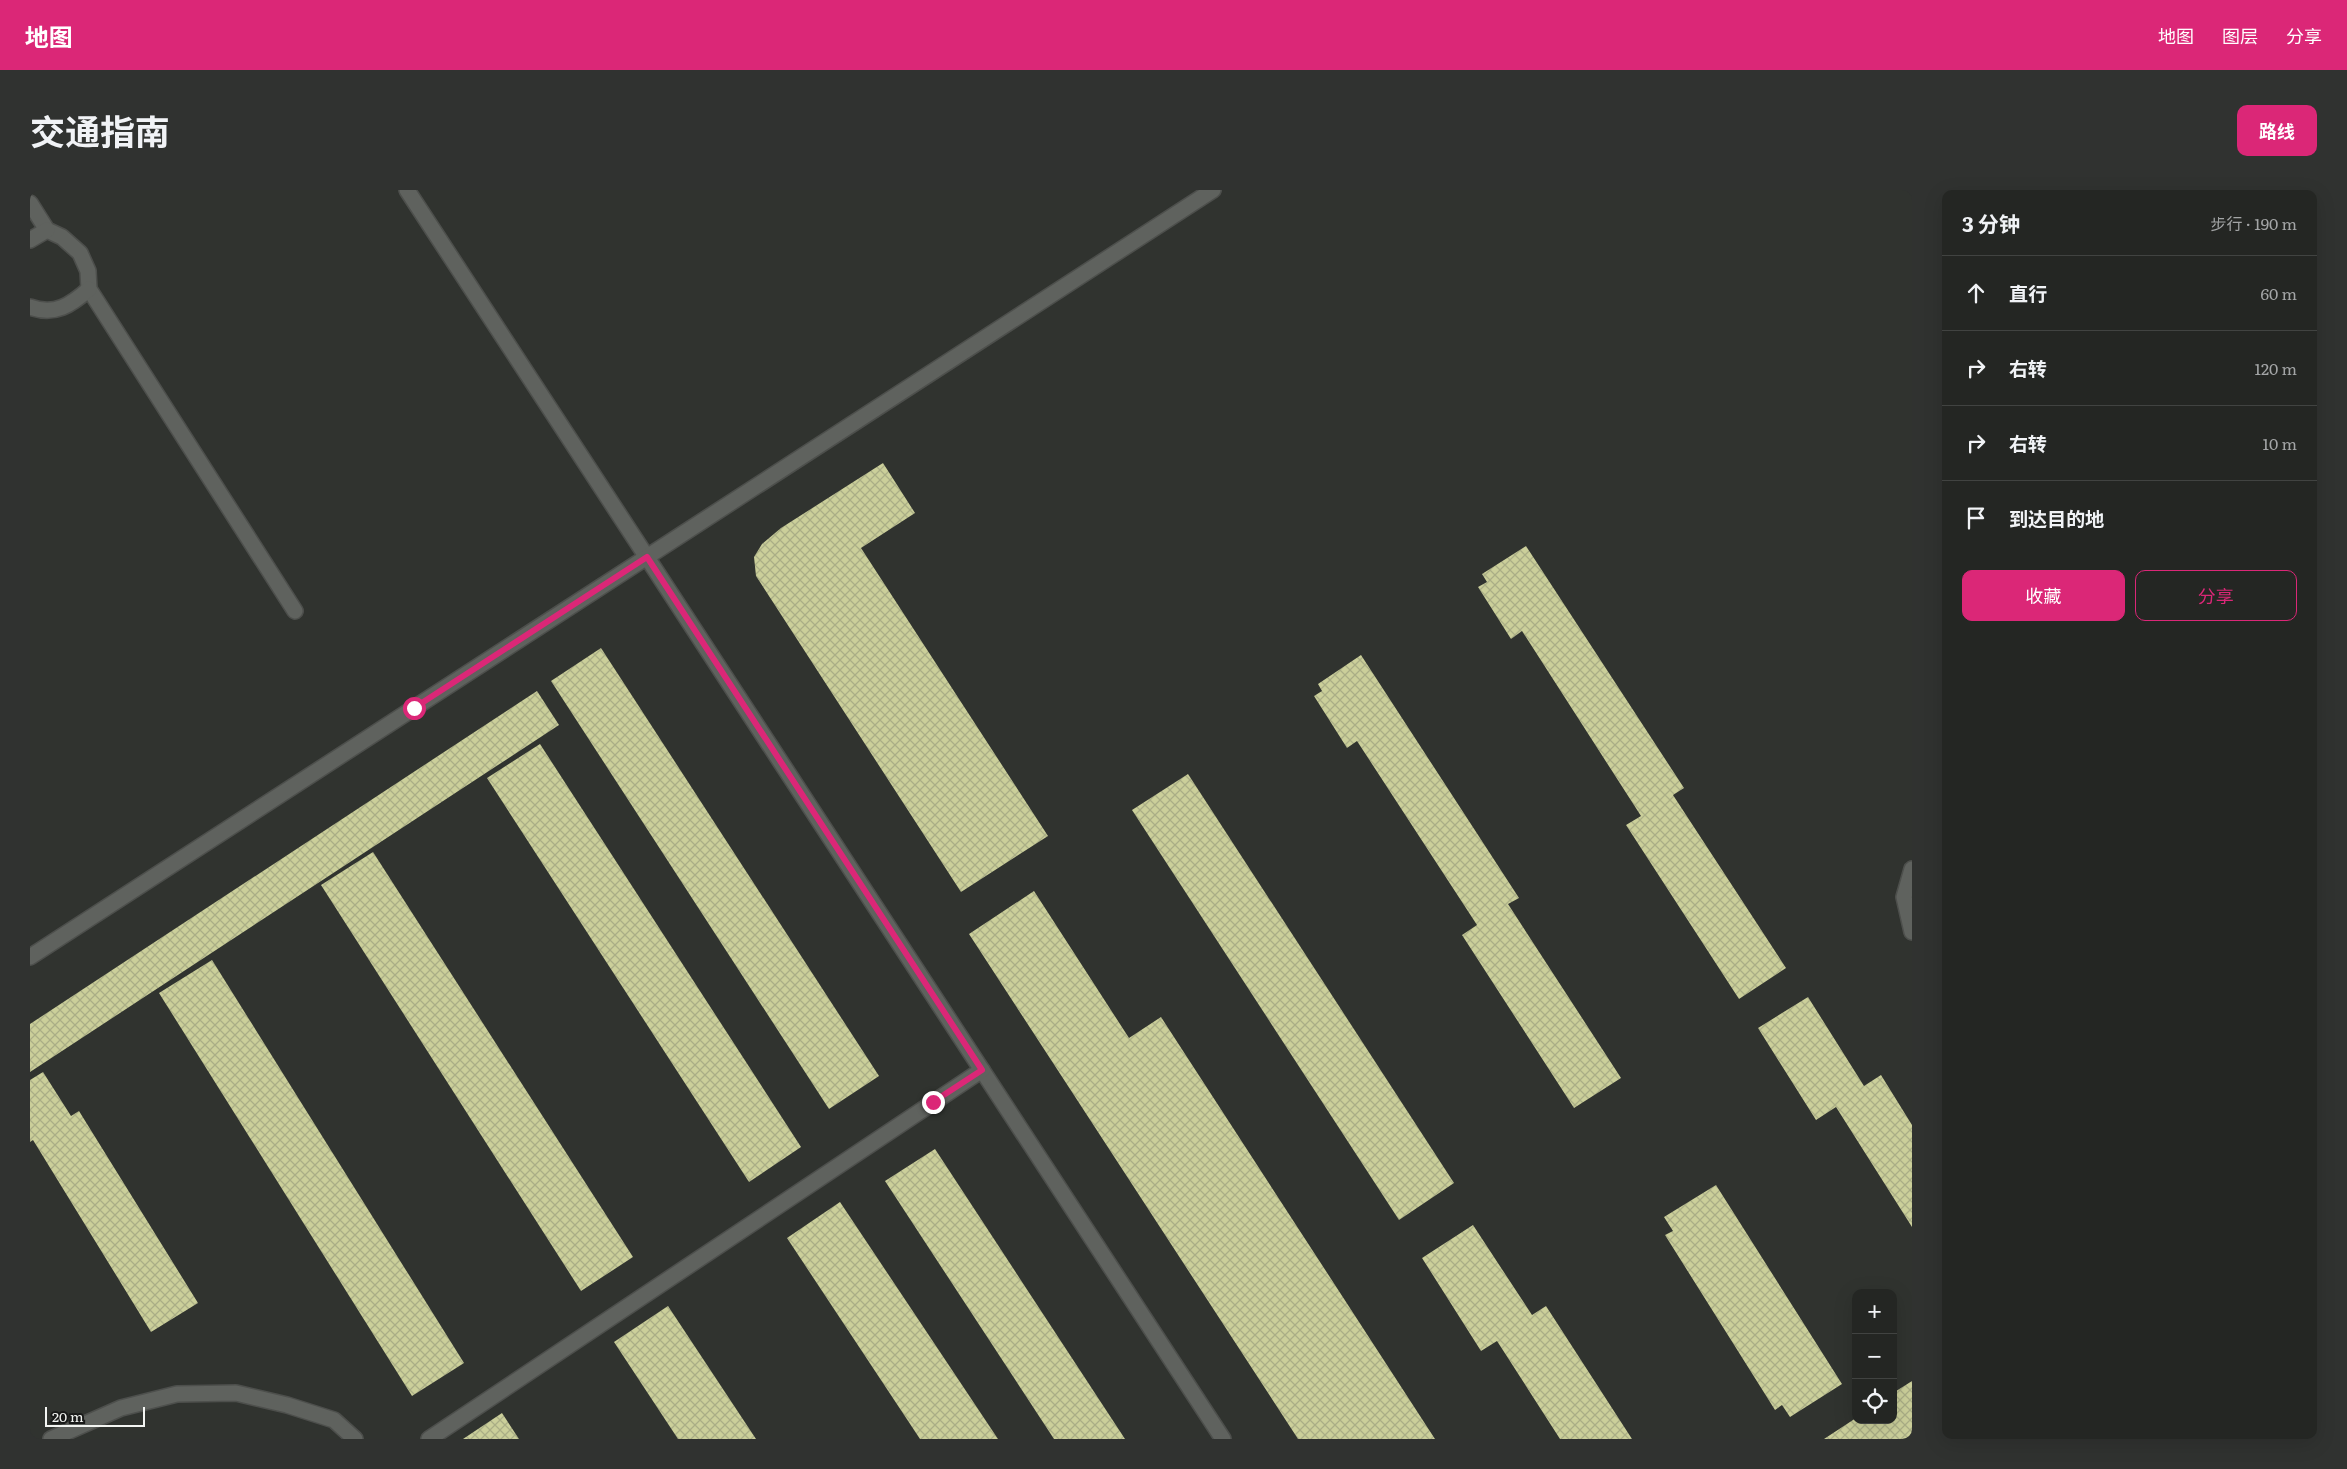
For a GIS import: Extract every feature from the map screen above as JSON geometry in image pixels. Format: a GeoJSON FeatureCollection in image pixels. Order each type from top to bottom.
{"type":"FeatureCollection","features":[{"type":"Feature","properties":{"kind":"street"},"geometry":{"type":"LineString","coordinates":[[407,190],[1222,1439]]}},
{"type":"Feature","properties":{"kind":"street"},"geometry":{"type":"LineString","coordinates":[[30,957],[1213,190]]}},
{"type":"Feature","properties":{"kind":"street"},"geometry":{"type":"LineString","coordinates":[[30,203],[47,230],[62,237],[80,253],[88,271],[89,289],[295,611]]}},
{"type":"Feature","properties":{"kind":"street"},"geometry":{"type":"LineString","coordinates":[[30,240],[47,230]]}},
{"type":"Feature","properties":{"kind":"street"},"geometry":{"type":"LineString","coordinates":[[30,307],[40,311],[56,311],[72,304],[89,289]]}},
{"type":"Feature","properties":{"kind":"street"},"geometry":{"type":"LineString","coordinates":[[1912,869],[1904,897],[1912,932]]}},
{"type":"Feature","properties":{"kind":"street"},"geometry":{"type":"LineString","coordinates":[[429,1439],[982,1070]]}},
{"type":"Feature","properties":{"kind":"street"},"geometry":{"type":"LineString","coordinates":[[51,1439],[121,1408],[177,1394],[236,1394],[287,1405],[334,1420],[355,1439]]}},
{"type":"Feature","properties":{"kind":"building"},"geometry":{"type":"Polygon","coordinates":[[[883,463],[915,513],[861,548],[1048,836],[961,892],[756,576],[754,557],[762,544],[781,528],[883,463]]]}},
{"type":"Feature","properties":{"kind":"building"},"geometry":{"type":"Polygon","coordinates":[[[1526,546],[1684,788],[1673,795],[1786,968],[1739,999],[1626,825],[1641,816],[1522,631],[1511,639],[1478,587],[1487,582],[1482,574],[1526,546]]]}},
{"type":"Feature","properties":{"kind":"building"},"geometry":{"type":"Polygon","coordinates":[[[601,648],[879,1076],[829,1109],[551,681],[601,648]]]}},
{"type":"Feature","properties":{"kind":"building"},"geometry":{"type":"Polygon","coordinates":[[[1361,655],[1519,898],[1508,904],[1621,1078],[1574,1108],[1462,935],[1477,925],[1357,741],[1347,748],[1314,696],[1322,691],[1318,684],[1361,655]]]}},
{"type":"Feature","properties":{"kind":"building"},"geometry":{"type":"Polygon","coordinates":[[[537,691],[559,725],[30,1072],[30,1024],[537,691]]]}},
{"type":"Feature","properties":{"kind":"building"},"geometry":{"type":"Polygon","coordinates":[[[540,744],[801,1147],[749,1182],[487,778],[540,744]]]}},
{"type":"Feature","properties":{"kind":"building"},"geometry":{"type":"Polygon","coordinates":[[[1188,774],[1454,1183],[1399,1220],[1132,810],[1188,774]]]}},
{"type":"Feature","properties":{"kind":"building"},"geometry":{"type":"Polygon","coordinates":[[[373,852],[633,1257],[581,1291],[321,885],[373,852]]]}},
{"type":"Feature","properties":{"kind":"building"},"geometry":{"type":"Polygon","coordinates":[[[1034,891],[1129,1038],[1161,1017],[1435,1439],[1298,1439],[969,934],[1034,891]]]}},
{"type":"Feature","properties":{"kind":"building"},"geometry":{"type":"Polygon","coordinates":[[[212,960],[464,1363],[412,1396],[159,993],[212,960]]]}},
{"type":"Feature","properties":{"kind":"building"},"geometry":{"type":"Polygon","coordinates":[[[1808,997],[1864,1086],[1881,1075],[1912,1125],[1912,1227],[1836,1107],[1816,1120],[1758,1028],[1808,997]]]}},
{"type":"Feature","properties":{"kind":"building"},"geometry":{"type":"Polygon","coordinates":[[[43,1072],[71,1116],[79,1111],[198,1303],[151,1332],[33,1140],[30,1142],[30,1080],[43,1072]]]}},
{"type":"Feature","properties":{"kind":"building"},"geometry":{"type":"Polygon","coordinates":[[[935,1149],[1125,1439],[1054,1439],[885,1181],[935,1149]]]}},
{"type":"Feature","properties":{"kind":"building"},"geometry":{"type":"Polygon","coordinates":[[[1716,1185],[1842,1384],[1790,1417],[1782,1405],[1775,1410],[1665,1235],[1673,1231],[1664,1217],[1716,1185]]]}},
{"type":"Feature","properties":{"kind":"building"},"geometry":{"type":"Polygon","coordinates":[[[840,1202],[998,1439],[920,1439],[787,1238],[840,1202]]]}},
{"type":"Feature","properties":{"kind":"building"},"geometry":{"type":"Polygon","coordinates":[[[1473,1225],[1532,1315],[1546,1306],[1632,1439],[1560,1439],[1497,1341],[1481,1351],[1422,1258],[1473,1225]]]}},
{"type":"Feature","properties":{"kind":"building"},"geometry":{"type":"Polygon","coordinates":[[[668,1306],[756,1439],[678,1439],[614,1342],[668,1306]]]}},
{"type":"Feature","properties":{"kind":"building"},"geometry":{"type":"Polygon","coordinates":[[[1912,1381],[1912,1439],[1824,1439],[1852,1421],[1852,1424],[1897,1424],[1897,1390],[1912,1381]]]}},
{"type":"Feature","properties":{"kind":"building"},"geometry":{"type":"Polygon","coordinates":[[[502,1413],[519,1439],[463,1439],[502,1413]]]}},
{"type":"Feature","properties":{"kind":"route"},"geometry":{"type":"LineString","coordinates":[[414,708],[647,557],[982,1070],[933,1102]]}}]}
